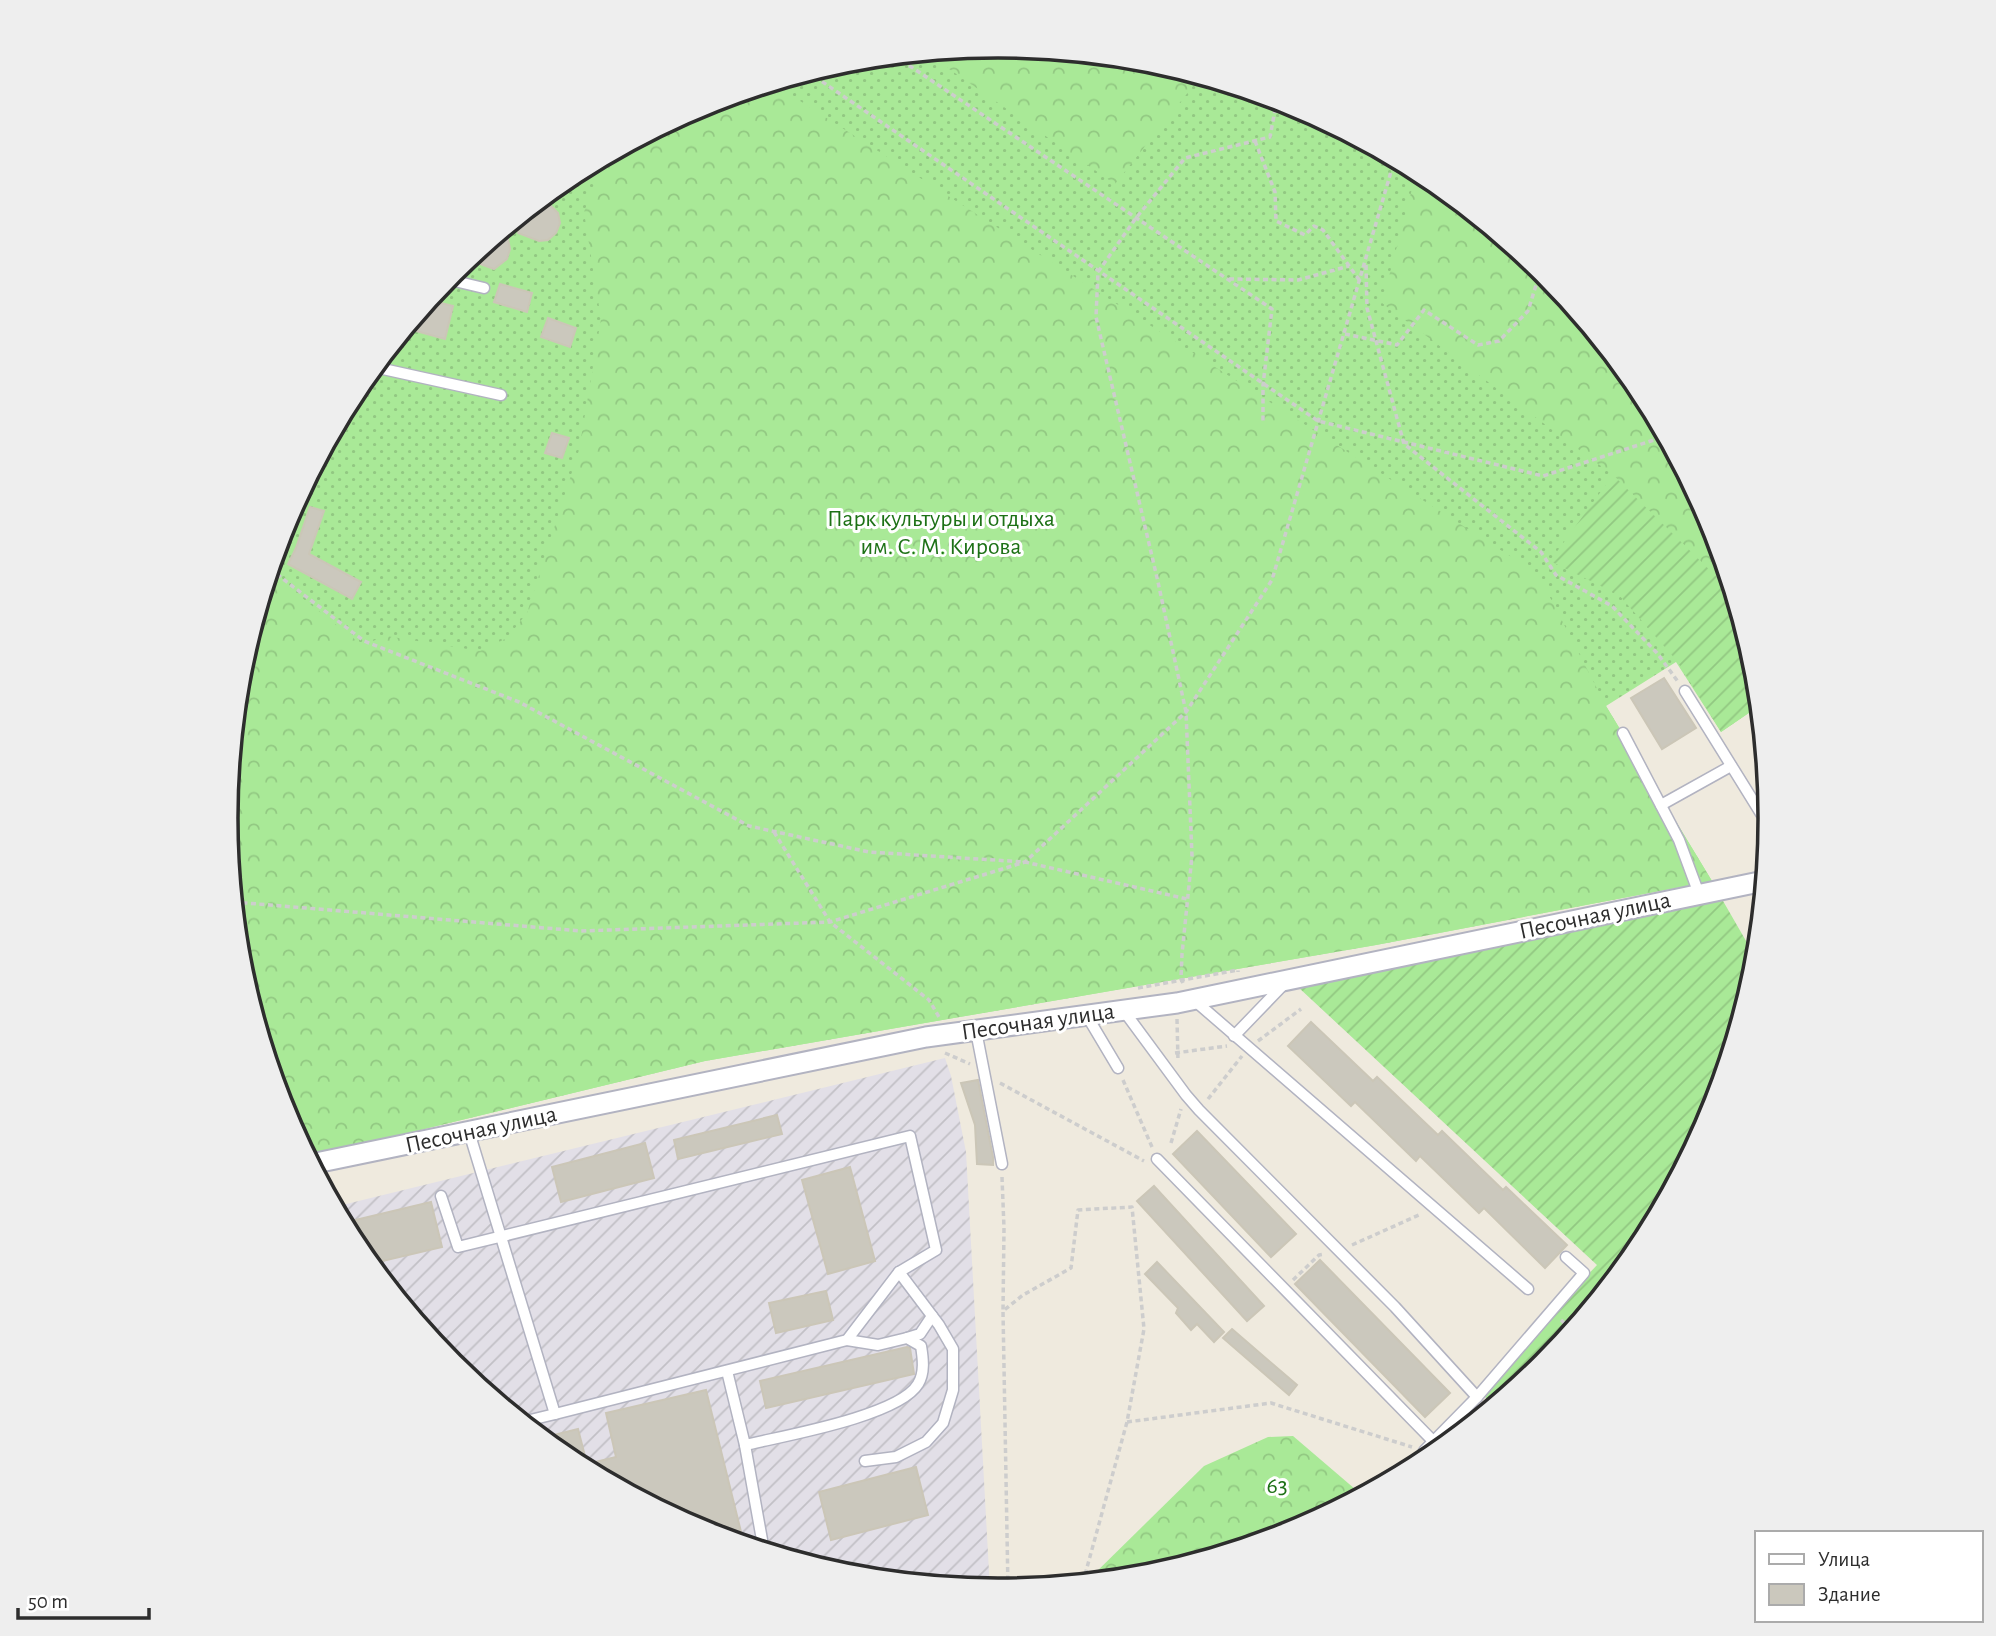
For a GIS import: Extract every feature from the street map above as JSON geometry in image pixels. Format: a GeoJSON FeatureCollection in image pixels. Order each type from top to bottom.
{"type":"FeatureCollection","features":[{"type":"Feature","properties":{"kind":"street","name":"Песочная улица"},"geometry":{"type":"LineString","coordinates":[[321,1162],[926,1037],[1194,1000],[1756,882]]}},
{"type":"Feature","properties":{"kind":"lane"},"geometry":{"type":"LineString","coordinates":[[458,282],[484,288]]}},
{"type":"Feature","properties":{"kind":"lane"},"geometry":{"type":"LineString","coordinates":[[385,369],[501,395]]}},
{"type":"Feature","properties":{"kind":"lane"},"geometry":{"type":"LineString","coordinates":[[1685,691],[1758,809]]}},
{"type":"Feature","properties":{"kind":"lane"},"geometry":{"type":"LineString","coordinates":[[1623,733],[1679,839],[1699,894]]}},
{"type":"Feature","properties":{"kind":"lane"},"geometry":{"type":"LineString","coordinates":[[1661,805],[1731,766]]}},
{"type":"Feature","properties":{"kind":"lane"},"geometry":{"type":"LineString","coordinates":[[1234,1036],[1288,980]]}},
{"type":"Feature","properties":{"kind":"lane"},"geometry":{"type":"LineString","coordinates":[[1194,1000],[1528,1289]]}},
{"type":"Feature","properties":{"kind":"lane"},"geometry":{"type":"LineString","coordinates":[[1123,1011],[1199,1110],[1395,1307],[1477,1397]]}},
{"type":"Feature","properties":{"kind":"lane"},"geometry":{"type":"LineString","coordinates":[[1087,1016],[1118,1068]]}},
{"type":"Feature","properties":{"kind":"lane"},"geometry":{"type":"LineString","coordinates":[[976,1031],[1002,1164]]}},
{"type":"Feature","properties":{"kind":"lane"},"geometry":{"type":"LineString","coordinates":[[469,1132],[555,1414]]}},
{"type":"Feature","properties":{"kind":"lane"},"geometry":{"type":"LineString","coordinates":[[441,1196],[458,1247],[910,1136],[936,1250],[899,1272],[847,1339]]}},
{"type":"Feature","properties":{"kind":"lane"},"geometry":{"type":"LineString","coordinates":[[1155,1162],[1284,1288],[1433,1441]]}},
{"type":"Feature","properties":{"kind":"lane"},"geometry":{"type":"LineString","coordinates":[[1434,1440],[1477,1397],[1584,1273],[1566,1257]]}},
{"type":"Feature","properties":{"kind":"lane"},"geometry":{"type":"LineString","coordinates":[[865,1461],[895,1457],[926,1442],[943,1423],[953,1390],[953,1349],[932,1315],[899,1272]]}},
{"type":"Feature","properties":{"kind":"lane"},"geometry":{"type":"LineString","coordinates":[[533,1419],[847,1339],[878,1345],[907,1338],[920,1334],[932,1315]]}},
{"type":"Feature","properties":{"kind":"lane"},"geometry":{"type":"LineString","coordinates":[[745,1445],[876,1412],[905,1397],[918,1384],[923,1366],[921,1346],[907,1338]]}},
{"type":"Feature","properties":{"kind":"lane"},"geometry":{"type":"LineString","coordinates":[[727,1371],[745,1445],[763,1541]]}},
{"type":"Feature","properties":{"kind":"path"},"geometry":{"type":"LineString","coordinates":[[906,63],[1272,309],[1263,385],[1263,424]]}},
{"type":"Feature","properties":{"kind":"path"},"geometry":{"type":"LineString","coordinates":[[819,80],[1318,421],[1543,476],[1657,440]]}},
{"type":"Feature","properties":{"kind":"path"},"geometry":{"type":"LineString","coordinates":[[1194,1000],[1181,979],[1192,856],[1186,712],[1096,317],[1098,272],[1136,218],[1185,158],[1269,137],[1275,110]]}},
{"type":"Feature","properties":{"kind":"path"},"geometry":{"type":"LineString","coordinates":[[1255,141],[1275,192],[1276,221],[1305,234],[1314,226],[1323,230],[1360,282]]}},
{"type":"Feature","properties":{"kind":"path"},"geometry":{"type":"LineString","coordinates":[[243,903],[581,931],[830,922],[1025,862],[1186,712],[1272,580],[1392,169]]}},
{"type":"Feature","properties":{"kind":"path"},"geometry":{"type":"LineString","coordinates":[[1366,259],[1367,308],[1404,444],[1541,552],[1556,575],[1612,606],[1657,653],[1685,691]]}},
{"type":"Feature","properties":{"kind":"path"},"geometry":{"type":"LineString","coordinates":[[1227,279],[1298,280],[1349,266]]}},
{"type":"Feature","properties":{"kind":"path"},"geometry":{"type":"LineString","coordinates":[[1345,334],[1397,345],[1424,310],[1478,345],[1499,341],[1528,311],[1537,281]]}},
{"type":"Feature","properties":{"kind":"path"},"geometry":{"type":"LineString","coordinates":[[278,575],[364,641],[519,702],[749,826],[869,852],[1025,862],[1188,899]]}},
{"type":"Feature","properties":{"kind":"path"},"geometry":{"type":"LineString","coordinates":[[773,831],[830,922],[929,1000],[948,1034],[956,1058]]}},
{"type":"Feature","properties":{"kind":"path"},"geometry":{"type":"LineString","coordinates":[[1199,1110],[1246,1046],[1301,1009]]}},
{"type":"Feature","properties":{"kind":"path"},"geometry":{"type":"LineString","coordinates":[[926,1037],[938,1050],[978,1068],[985,1075],[1155,1162]]}},
{"type":"Feature","properties":{"kind":"path"},"geometry":{"type":"LineString","coordinates":[[1156,1055],[1246,1046]]}},
{"type":"Feature","properties":{"kind":"path"},"geometry":{"type":"LineString","coordinates":[[1118,1068],[1155,1162]]}},
{"type":"Feature","properties":{"kind":"path"},"geometry":{"type":"LineString","coordinates":[[1002,1164],[1008,1578]]}},
{"type":"Feature","properties":{"kind":"path"},"geometry":{"type":"LineString","coordinates":[[1003,1311],[1023,1295],[1071,1268],[1078,1210],[1132,1207],[1144,1329],[1127,1422],[1085,1573]]}},
{"type":"Feature","properties":{"kind":"path"},"geometry":{"type":"LineString","coordinates":[[1284,1288],[1319,1255],[1339,1251],[1434,1208]]}},
{"type":"Feature","properties":{"kind":"path"},"geometry":{"type":"LineString","coordinates":[[1127,1422],[1271,1404],[1420,1450]]}},
{"type":"Feature","properties":{"kind":"shaded area"},"geometry":{"type":"Polygon","coordinates":[[[945,1058],[966,1152],[989,1578],[899,1572],[801,1552],[707,1520],[618,1476],[535,1421],[460,1356],[395,1281],[344,1205],[945,1058]]]}},
{"type":"Feature","properties":{"kind":"green space","name":"Парк культуры и отдыха им. С. М. Кирова"},"geometry":{"type":"Polygon","coordinates":[[[948,59],[1048,59],[1146,72],[1195,84],[1242,98],[1334,136],[1420,186],[1461,215],[1536,280],[1570,317],[1630,396],[1680,482],[1718,574],[1732,621],[1751,712],[1721,732],[1676,662],[1606,706],[1712,881],[1376,945],[705,1061],[317,1155],[278,1062],[264,1015],[252,966],[239,868],[239,768],[252,670],[278,574],[316,482],[366,396],[426,317],[460,280],[497,246],[535,215],[618,160],[662,136],[754,98],[850,72],[899,64],[948,59]]]}},
{"type":"Feature","properties":{"kind":"green space"},"geometry":{"type":"Polygon","coordinates":[[[1048,59],[1146,72],[1195,84],[1115,184],[936,60],[1048,59]]]}},
{"type":"Feature","properties":{"kind":"green space","name":"Парк культуры и отдыха им. С. М. Кирова"},"geometry":{"type":"Polygon","coordinates":[[[782,90],[1538,574],[1606,706],[1712,881],[1376,945],[705,1061],[317,1155],[278,1062],[264,1015],[252,966],[239,868],[239,768],[252,670],[264,621],[277,578],[362,645],[386,636],[480,651],[507,638],[527,613],[579,450],[601,319],[584,212],[599,172],[618,160],[707,116],[782,90]]]}},
{"type":"Feature","properties":{"kind":"green space"},"geometry":{"type":"Polygon","coordinates":[[[1414,182],[1461,215],[1536,280],[1601,355],[1630,396],[1680,482],[1720,580],[1613,475],[1382,303],[1414,182]]]}},
{"type":"Feature","properties":{"kind":"green space"},"geometry":{"type":"Polygon","coordinates":[[[1613,475],[1720,580],[1744,670],[1751,712],[1721,732],[1677,661],[1619,595],[1550,561],[1613,475]]]}},
{"type":"Feature","properties":{"kind":"green space"},"geometry":{"type":"Polygon","coordinates":[[[1719,894],[1748,944],[1732,1015],[1718,1062],[1680,1154],[1656,1198],[1601,1281],[1570,1319],[1536,1356],[1487,1400],[1479,1390],[1597,1265],[1298,987],[1719,894]]]}},
{"type":"Feature","properties":{"kind":"green space","name":"63"},"geometry":{"type":"Polygon","coordinates":[[[1293,1436],[1355,1489],[1289,1520],[1242,1538],[1146,1564],[1096,1572],[1204,1466],[1268,1437],[1293,1436]]]}},
{"type":"Feature","properties":{"kind":"building"},"geometry":{"type":"Polygon","coordinates":[[[549,205],[558,213],[560,223],[556,233],[548,240],[539,241],[518,233],[520,228],[549,205]]]}},
{"type":"Feature","properties":{"kind":"building"},"geometry":{"type":"Polygon","coordinates":[[[508,239],[510,249],[507,259],[494,269],[480,264],[497,246],[508,239]]]}},
{"type":"Feature","properties":{"kind":"building"},"geometry":{"type":"Polygon","coordinates":[[[500,284],[532,293],[527,312],[494,302],[500,284]]]}},
{"type":"Feature","properties":{"kind":"building"},"geometry":{"type":"Polygon","coordinates":[[[439,303],[453,306],[445,339],[415,331],[439,303]]]}},
{"type":"Feature","properties":{"kind":"building"},"geometry":{"type":"Polygon","coordinates":[[[548,318],[576,328],[570,347],[541,337],[548,318]]]}},
{"type":"Feature","properties":{"kind":"building"},"geometry":{"type":"Polygon","coordinates":[[[552,433],[569,438],[562,458],[545,453],[552,433]]]}},
{"type":"Feature","properties":{"kind":"building"},"geometry":{"type":"Polygon","coordinates":[[[310,507],[324,511],[309,554],[361,582],[352,599],[288,564],[310,507]]]}},
{"type":"Feature","properties":{"kind":"building"},"geometry":{"type":"Polygon","coordinates":[[[1664,678],[1696,728],[1662,749],[1631,698],[1664,678]]]}},
{"type":"Feature","properties":{"kind":"building"},"geometry":{"type":"Polygon","coordinates":[[[1311,1022],[1373,1081],[1377,1077],[1438,1135],[1442,1131],[1503,1190],[1506,1187],[1567,1245],[1545,1268],[1484,1208],[1479,1213],[1420,1156],[1416,1161],[1355,1102],[1351,1106],[1288,1046],[1311,1022]]]}},
{"type":"Feature","properties":{"kind":"building"},"geometry":{"type":"Polygon","coordinates":[[[978,1080],[993,1165],[977,1164],[975,1125],[961,1083],[978,1080]]]}},
{"type":"Feature","properties":{"kind":"building"},"geometry":{"type":"Polygon","coordinates":[[[777,1115],[782,1134],[678,1159],[674,1140],[777,1115]]]}},
{"type":"Feature","properties":{"kind":"building"},"geometry":{"type":"Polygon","coordinates":[[[1197,1131],[1296,1234],[1271,1257],[1173,1154],[1197,1131]]]}},
{"type":"Feature","properties":{"kind":"building"},"geometry":{"type":"Polygon","coordinates":[[[645,1143],[654,1178],[561,1202],[552,1167],[645,1143]]]}},
{"type":"Feature","properties":{"kind":"building"},"geometry":{"type":"Polygon","coordinates":[[[850,1167],[875,1261],[828,1274],[802,1180],[850,1167]]]}},
{"type":"Feature","properties":{"kind":"building"},"geometry":{"type":"Polygon","coordinates":[[[1154,1186],[1264,1306],[1247,1321],[1137,1201],[1154,1186]]]}},
{"type":"Feature","properties":{"kind":"building"},"geometry":{"type":"Polygon","coordinates":[[[431,1202],[442,1247],[381,1261],[354,1220],[431,1202]]]}},
{"type":"Feature","properties":{"kind":"building"},"geometry":{"type":"Polygon","coordinates":[[[1320,1260],[1450,1393],[1425,1417],[1295,1284],[1320,1260]]]}},
{"type":"Feature","properties":{"kind":"building"},"geometry":{"type":"Polygon","coordinates":[[[1157,1262],[1224,1332],[1214,1342],[1197,1324],[1191,1330],[1176,1313],[1178,1308],[1145,1274],[1157,1262]]]}},
{"type":"Feature","properties":{"kind":"building"},"geometry":{"type":"Polygon","coordinates":[[[826,1291],[833,1320],[776,1333],[769,1303],[826,1291]]]}},
{"type":"Feature","properties":{"kind":"building"},"geometry":{"type":"Polygon","coordinates":[[[1232,1329],[1297,1385],[1289,1395],[1223,1338],[1232,1329]]]}},
{"type":"Feature","properties":{"kind":"building"},"geometry":{"type":"Polygon","coordinates":[[[910,1348],[914,1374],[766,1408],[760,1381],[910,1348]]]}},
{"type":"Feature","properties":{"kind":"building"},"geometry":{"type":"Polygon","coordinates":[[[706,1390],[741,1533],[662,1500],[595,1462],[616,1457],[606,1413],[706,1390]]]}},
{"type":"Feature","properties":{"kind":"building"},"geometry":{"type":"Polygon","coordinates":[[[578,1429],[585,1455],[555,1435],[578,1429]]]}},
{"type":"Feature","properties":{"kind":"building"},"geometry":{"type":"Polygon","coordinates":[[[916,1467],[928,1515],[831,1540],[819,1492],[916,1467]]]}}]}
